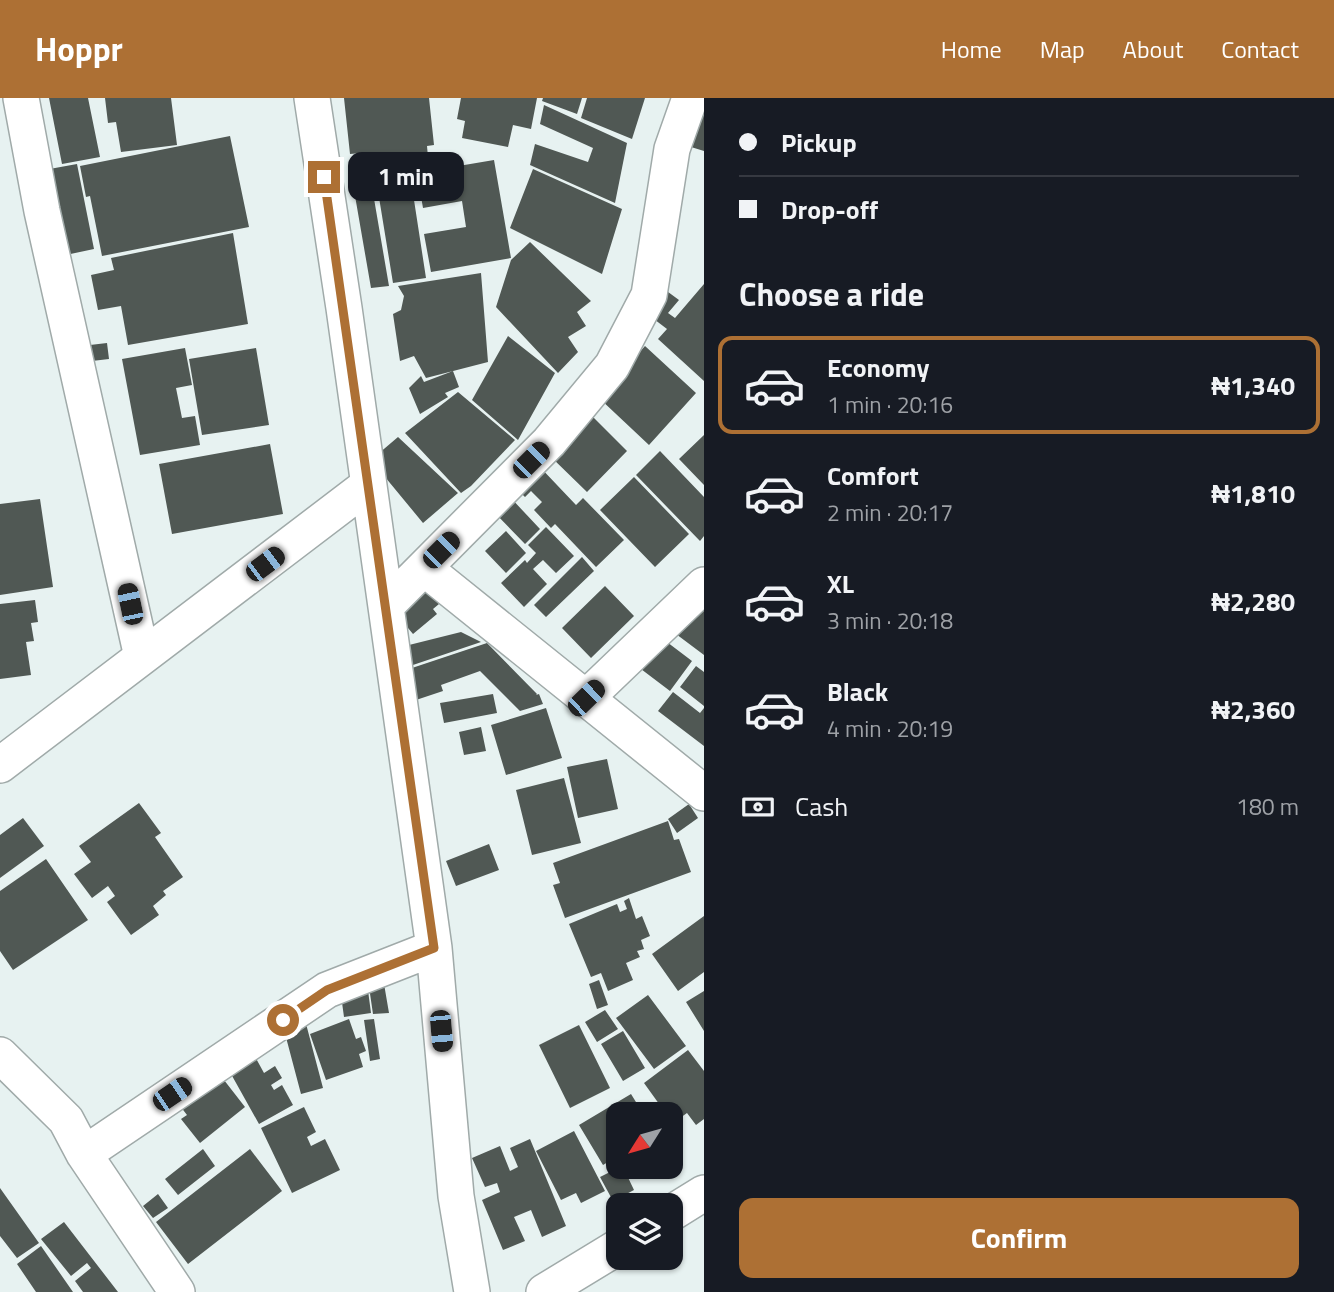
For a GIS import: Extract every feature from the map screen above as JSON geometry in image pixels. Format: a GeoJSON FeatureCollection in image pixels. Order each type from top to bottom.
{"type":"FeatureCollection","features":[{"type":"Feature","properties":{"kind":"street"},"geometry":{"type":"LineString","coordinates":[[21,98],[42,211],[142,657]]}},
{"type":"Feature","properties":{"kind":"street"},"geometry":{"type":"LineString","coordinates":[[312,98],[434,948],[456,1196],[472,1292]]}},
{"type":"Feature","properties":{"kind":"street"},"geometry":{"type":"LineString","coordinates":[[386,606],[548,442],[612,366],[649,295],[672,149],[690,98]]}},
{"type":"Feature","properties":{"kind":"street"},"geometry":{"type":"LineString","coordinates":[[0,765],[367,486]]}},
{"type":"Feature","properties":{"kind":"street"},"geometry":{"type":"LineString","coordinates":[[424,568],[704,793]]}},
{"type":"Feature","properties":{"kind":"street"},"geometry":{"type":"LineString","coordinates":[[586,698],[704,584]]}},
{"type":"Feature","properties":{"kind":"street"},"geometry":{"type":"LineString","coordinates":[[84,1154],[327,990],[434,948]]}},
{"type":"Feature","properties":{"kind":"street"},"geometry":{"type":"LineString","coordinates":[[0,1055],[66,1120],[84,1154],[177,1292]]}},
{"type":"Feature","properties":{"kind":"street"},"geometry":{"type":"LineString","coordinates":[[683,1206],[704,1193]]}},
{"type":"Feature","properties":{"kind":"street"},"geometry":{"type":"LineString","coordinates":[[544,1292],[606,1254]]}},
{"type":"Feature","properties":{"kind":"building"},"geometry":{"type":"Polygon","coordinates":[[[49,98],[88,98],[100,157],[62,164],[49,98]]]}},
{"type":"Feature","properties":{"kind":"building"},"geometry":{"type":"Polygon","coordinates":[[[105,98],[171,98],[177,145],[121,152],[116,122],[108,123],[105,98]]]}},
{"type":"Feature","properties":{"kind":"building"},"geometry":{"type":"Polygon","coordinates":[[[344,98],[429,98],[434,145],[427,146],[429,168],[364,175],[361,153],[350,154],[344,98]]]}},
{"type":"Feature","properties":{"kind":"building"},"geometry":{"type":"Polygon","coordinates":[[[461,98],[537,98],[531,129],[513,125],[508,147],[462,138],[465,121],[457,119],[461,98]]]}},
{"type":"Feature","properties":{"kind":"building"},"geometry":{"type":"Polygon","coordinates":[[[543,98],[582,98],[577,114],[542,101],[543,98]]]}},
{"type":"Feature","properties":{"kind":"building"},"geometry":{"type":"Polygon","coordinates":[[[587,98],[645,98],[632,139],[581,118],[587,98]]]}},
{"type":"Feature","properties":{"kind":"building"},"geometry":{"type":"Polygon","coordinates":[[[704,102],[704,151],[691,147],[704,102]]]}},
{"type":"Feature","properties":{"kind":"building"},"geometry":{"type":"Polygon","coordinates":[[[544,105],[627,143],[615,203],[530,165],[535,144],[588,162],[593,148],[540,124],[544,105]]]}},
{"type":"Feature","properties":{"kind":"building"},"geometry":{"type":"Polygon","coordinates":[[[230,136],[249,227],[102,256],[90,196],[86,197],[80,166],[230,136]]]}},
{"type":"Feature","properties":{"kind":"building"},"geometry":{"type":"Polygon","coordinates":[[[494,160],[511,258],[431,272],[424,234],[466,227],[462,201],[423,208],[417,173],[494,160]]]}},
{"type":"Feature","properties":{"kind":"building"},"geometry":{"type":"Polygon","coordinates":[[[77,164],[94,249],[61,256],[44,170],[77,164]]]}},
{"type":"Feature","properties":{"kind":"building"},"geometry":{"type":"Polygon","coordinates":[[[533,169],[622,209],[602,274],[510,228],[533,169]]]}},
{"type":"Feature","properties":{"kind":"building"},"geometry":{"type":"Polygon","coordinates":[[[410,174],[426,278],[393,283],[376,179],[410,174]]]}},
{"type":"Feature","properties":{"kind":"building"},"geometry":{"type":"Polygon","coordinates":[[[372,187],[389,286],[371,288],[354,190],[372,187]]]}},
{"type":"Feature","properties":{"kind":"building"},"geometry":{"type":"Polygon","coordinates":[[[233,233],[248,324],[128,345],[121,306],[98,310],[91,275],[114,270],[111,258],[233,233]]]}},
{"type":"Feature","properties":{"kind":"building"},"geometry":{"type":"Polygon","coordinates":[[[530,242],[591,301],[577,312],[586,326],[568,337],[578,352],[558,373],[496,307],[511,260],[530,242]]]}},
{"type":"Feature","properties":{"kind":"building"},"geometry":{"type":"Polygon","coordinates":[[[481,273],[488,362],[426,378],[414,356],[400,361],[393,314],[401,310],[404,296],[398,286],[481,273]]]}},
{"type":"Feature","properties":{"kind":"building"},"geometry":{"type":"Polygon","coordinates":[[[704,284],[704,381],[658,339],[667,329],[646,313],[664,289],[679,300],[668,313],[675,318],[704,284]]]}},
{"type":"Feature","properties":{"kind":"building"},"geometry":{"type":"Polygon","coordinates":[[[508,336],[555,373],[518,440],[472,400],[508,336]]]}},
{"type":"Feature","properties":{"kind":"building"},"geometry":{"type":"Polygon","coordinates":[[[107,343],[109,359],[92,361],[90,345],[107,343]]]}},
{"type":"Feature","properties":{"kind":"building"},"geometry":{"type":"Polygon","coordinates":[[[645,346],[696,393],[649,445],[599,398],[645,346]]]}},
{"type":"Feature","properties":{"kind":"building"},"geometry":{"type":"Polygon","coordinates":[[[185,348],[192,385],[176,388],[182,418],[195,416],[200,445],[140,455],[122,359],[185,348]]]}},
{"type":"Feature","properties":{"kind":"building"},"geometry":{"type":"Polygon","coordinates":[[[256,348],[269,425],[202,435],[189,359],[256,348]]]}},
{"type":"Feature","properties":{"kind":"building"},"geometry":{"type":"Polygon","coordinates":[[[453,371],[459,387],[445,393],[448,397],[420,414],[409,388],[421,376],[424,382],[453,371]]]}},
{"type":"Feature","properties":{"kind":"building"},"geometry":{"type":"Polygon","coordinates":[[[458,392],[515,440],[461,493],[405,433],[458,392]]]}},
{"type":"Feature","properties":{"kind":"building"},"geometry":{"type":"Polygon","coordinates":[[[590,414],[627,451],[587,492],[549,455],[590,414]]]}},
{"type":"Feature","properties":{"kind":"building"},"geometry":{"type":"Polygon","coordinates":[[[704,435],[704,485],[679,459],[704,435]]]}},
{"type":"Feature","properties":{"kind":"building"},"geometry":{"type":"Polygon","coordinates":[[[398,437],[458,493],[423,523],[371,460],[398,437]]]}},
{"type":"Feature","properties":{"kind":"building"},"geometry":{"type":"Polygon","coordinates":[[[270,444],[283,514],[172,534],[159,464],[270,444]]]}},
{"type":"Feature","properties":{"kind":"building"},"geometry":{"type":"Polygon","coordinates":[[[660,451],[704,497],[704,536],[700,541],[636,475],[660,451]]]}},
{"type":"Feature","properties":{"kind":"building"},"geometry":{"type":"Polygon","coordinates":[[[538,465],[576,505],[583,498],[624,540],[596,567],[555,524],[551,528],[534,510],[542,502],[531,491],[525,497],[515,487],[538,465]]]}},
{"type":"Feature","properties":{"kind":"building"},"geometry":{"type":"Polygon","coordinates":[[[634,477],[689,534],[655,567],[600,510],[634,477]]]}},
{"type":"Feature","properties":{"kind":"building"},"geometry":{"type":"Polygon","coordinates":[[[509,496],[540,529],[525,544],[493,511],[509,496]]]}},
{"type":"Feature","properties":{"kind":"building"},"geometry":{"type":"Polygon","coordinates":[[[40,499],[53,587],[0,595],[0,504],[40,499]]]}},
{"type":"Feature","properties":{"kind":"building"},"geometry":{"type":"Polygon","coordinates":[[[546,527],[574,556],[556,573],[543,560],[533,569],[547,584],[524,607],[501,583],[536,553],[528,545],[546,527]]]}},
{"type":"Feature","properties":{"kind":"building"},"geometry":{"type":"Polygon","coordinates":[[[506,531],[526,553],[506,573],[485,551],[506,531]]]}},
{"type":"Feature","properties":{"kind":"building"},"geometry":{"type":"Polygon","coordinates":[[[582,557],[594,571],[546,617],[534,605],[582,557]]]}},
{"type":"Feature","properties":{"kind":"building"},"geometry":{"type":"Polygon","coordinates":[[[423,585],[439,604],[433,609],[437,614],[413,634],[393,610],[423,585]]]}},
{"type":"Feature","properties":{"kind":"building"},"geometry":{"type":"Polygon","coordinates":[[[605,586],[634,616],[591,658],[562,628],[605,586]]]}},
{"type":"Feature","properties":{"kind":"building"},"geometry":{"type":"Polygon","coordinates":[[[704,597],[704,655],[676,634],[704,597]]]}},
{"type":"Feature","properties":{"kind":"building"},"geometry":{"type":"Polygon","coordinates":[[[35,600],[38,622],[31,623],[34,641],[26,642],[31,675],[0,679],[0,604],[35,600]]]}},
{"type":"Feature","properties":{"kind":"building"},"geometry":{"type":"Polygon","coordinates":[[[461,632],[481,642],[407,667],[405,646],[461,632]]]}},
{"type":"Feature","properties":{"kind":"building"},"geometry":{"type":"Polygon","coordinates":[[[659,636],[692,661],[670,691],[637,666],[659,636]]]}},
{"type":"Feature","properties":{"kind":"building"},"geometry":{"type":"Polygon","coordinates":[[[487,643],[536,695],[539,694],[543,704],[520,711],[480,671],[441,685],[443,691],[413,701],[403,671],[487,643]]]}},
{"type":"Feature","properties":{"kind":"building"},"geometry":{"type":"Polygon","coordinates":[[[696,666],[704,672],[704,706],[680,687],[696,666]]]}},
{"type":"Feature","properties":{"kind":"building"},"geometry":{"type":"Polygon","coordinates":[[[673,692],[700,713],[704,708],[704,746],[658,711],[673,692]]]}},
{"type":"Feature","properties":{"kind":"building"},"geometry":{"type":"Polygon","coordinates":[[[493,694],[497,713],[444,723],[440,703],[493,694]]]}},
{"type":"Feature","properties":{"kind":"building"},"geometry":{"type":"Polygon","coordinates":[[[546,708],[562,758],[506,775],[491,725],[546,708]]]}},
{"type":"Feature","properties":{"kind":"building"},"geometry":{"type":"Polygon","coordinates":[[[481,727],[486,751],[464,755],[459,732],[481,727]]]}},
{"type":"Feature","properties":{"kind":"building"},"geometry":{"type":"Polygon","coordinates":[[[607,759],[618,809],[578,818],[567,767],[607,759]]]}},
{"type":"Feature","properties":{"kind":"building"},"geometry":{"type":"Polygon","coordinates":[[[564,778],[581,843],[532,855],[516,790],[564,778]]]}},
{"type":"Feature","properties":{"kind":"building"},"geometry":{"type":"Polygon","coordinates":[[[139,803],[161,833],[155,837],[183,877],[163,891],[166,895],[153,906],[159,915],[131,935],[107,902],[115,896],[108,886],[92,898],[74,874],[91,862],[79,846],[139,803]]]}},
{"type":"Feature","properties":{"kind":"building"},"geometry":{"type":"Polygon","coordinates":[[[689,804],[698,818],[677,833],[668,819],[689,804]]]}},
{"type":"Feature","properties":{"kind":"building"},"geometry":{"type":"Polygon","coordinates":[[[23,818],[44,846],[0,878],[0,835],[23,818]]]}},
{"type":"Feature","properties":{"kind":"building"},"geometry":{"type":"Polygon","coordinates":[[[668,821],[674,840],[679,839],[691,872],[565,918],[553,885],[560,883],[553,863],[668,821]]]}},
{"type":"Feature","properties":{"kind":"building"},"geometry":{"type":"Polygon","coordinates":[[[489,844],[499,870],[456,886],[446,861],[489,844]]]}},
{"type":"Feature","properties":{"kind":"building"},"geometry":{"type":"Polygon","coordinates":[[[46,859],[88,920],[13,970],[0,951],[0,891],[46,859]]]}},
{"type":"Feature","properties":{"kind":"building"},"geometry":{"type":"Polygon","coordinates":[[[629,898],[636,919],[642,916],[650,936],[641,940],[644,949],[637,951],[640,957],[626,963],[633,980],[608,991],[601,973],[591,977],[569,924],[617,904],[620,912],[627,909],[624,901],[629,898]]]}},
{"type":"Feature","properties":{"kind":"building"},"geometry":{"type":"Polygon","coordinates":[[[704,916],[704,972],[678,991],[652,954],[704,916]]]}},
{"type":"Feature","properties":{"kind":"building"},"geometry":{"type":"Polygon","coordinates":[[[383,978],[389,1013],[373,1014],[368,980],[383,978]]]}},
{"type":"Feature","properties":{"kind":"building"},"geometry":{"type":"Polygon","coordinates":[[[599,980],[608,1005],[597,1009],[589,984],[599,980]]]}},
{"type":"Feature","properties":{"kind":"building"},"geometry":{"type":"Polygon","coordinates":[[[367,983],[371,1013],[344,1017],[340,988],[367,983]]]}},
{"type":"Feature","properties":{"kind":"building"},"geometry":{"type":"Polygon","coordinates":[[[704,991],[704,1031],[686,1002],[704,991]]]}},
{"type":"Feature","properties":{"kind":"building"},"geometry":{"type":"Polygon","coordinates":[[[648,995],[686,1046],[654,1069],[616,1018],[648,995]]]}},
{"type":"Feature","properties":{"kind":"building"},"geometry":{"type":"Polygon","coordinates":[[[605,1010],[618,1029],[597,1042],[585,1022],[605,1010]]]}},
{"type":"Feature","properties":{"kind":"building"},"geometry":{"type":"Polygon","coordinates":[[[349,1019],[356,1039],[361,1037],[366,1051],[359,1054],[363,1067],[326,1080],[310,1034],[349,1019]]]}},
{"type":"Feature","properties":{"kind":"building"},"geometry":{"type":"Polygon","coordinates":[[[374,1019],[380,1059],[370,1061],[364,1020],[374,1019]]]}},
{"type":"Feature","properties":{"kind":"building"},"geometry":{"type":"Polygon","coordinates":[[[305,1020],[323,1088],[301,1094],[283,1026],[305,1020]]]}},
{"type":"Feature","properties":{"kind":"building"},"geometry":{"type":"Polygon","coordinates":[[[579,1025],[610,1088],[570,1108],[539,1045],[579,1025]]]}},
{"type":"Feature","properties":{"kind":"building"},"geometry":{"type":"Polygon","coordinates":[[[623,1031],[645,1068],[623,1081],[601,1044],[623,1031]]]}},
{"type":"Feature","properties":{"kind":"building"},"geometry":{"type":"Polygon","coordinates":[[[688,1050],[704,1071],[704,1119],[696,1125],[687,1113],[683,1116],[683,1102],[658,1102],[644,1083],[688,1050]]]}},
{"type":"Feature","properties":{"kind":"building"},"geometry":{"type":"Polygon","coordinates":[[[252,1051],[264,1073],[275,1066],[282,1078],[271,1085],[274,1090],[282,1085],[293,1105],[259,1124],[226,1065],[252,1051]]]}},
{"type":"Feature","properties":{"kind":"building"},"geometry":{"type":"Polygon","coordinates":[[[217,1071],[245,1107],[200,1143],[181,1119],[187,1115],[177,1102],[217,1071]]]}},
{"type":"Feature","properties":{"kind":"building"},"geometry":{"type":"Polygon","coordinates":[[[631,1094],[636,1102],[618,1102],[631,1094]]]}},
{"type":"Feature","properties":{"kind":"building"},"geometry":{"type":"Polygon","coordinates":[[[304,1107],[316,1132],[307,1137],[311,1146],[325,1139],[340,1170],[292,1193],[261,1128],[304,1107]]]}},
{"type":"Feature","properties":{"kind":"building"},"geometry":{"type":"Polygon","coordinates":[[[606,1109],[606,1163],[603,1165],[579,1125],[606,1109]]]}},
{"type":"Feature","properties":{"kind":"building"},"geometry":{"type":"Polygon","coordinates":[[[574,1131],[605,1191],[581,1203],[576,1193],[561,1200],[536,1151],[574,1131]]]}},
{"type":"Feature","properties":{"kind":"building"},"geometry":{"type":"Polygon","coordinates":[[[530,1139],[566,1226],[542,1237],[531,1210],[514,1217],[525,1241],[503,1250],[482,1200],[500,1192],[497,1183],[485,1187],[472,1158],[500,1146],[510,1171],[518,1167],[510,1148],[530,1139]]]}},
{"type":"Feature","properties":{"kind":"building"},"geometry":{"type":"Polygon","coordinates":[[[203,1149],[215,1166],[178,1195],[165,1179],[203,1149]]]}},
{"type":"Feature","properties":{"kind":"building"},"geometry":{"type":"Polygon","coordinates":[[[250,1149],[282,1191],[188,1264],[156,1222],[250,1149]]]}},
{"type":"Feature","properties":{"kind":"building"},"geometry":{"type":"Polygon","coordinates":[[[606,1174],[606,1180],[629,1180],[634,1190],[628,1193],[609,1193],[600,1177],[606,1174]]]}},
{"type":"Feature","properties":{"kind":"building"},"geometry":{"type":"Polygon","coordinates":[[[0,1188],[39,1243],[17,1258],[0,1236],[0,1188]]]}},
{"type":"Feature","properties":{"kind":"building"},"geometry":{"type":"Polygon","coordinates":[[[158,1194],[168,1208],[153,1218],[143,1206],[158,1194]]]}},
{"type":"Feature","properties":{"kind":"building"},"geometry":{"type":"Polygon","coordinates":[[[64,1222],[118,1292],[83,1292],[75,1281],[91,1268],[87,1263],[71,1276],[41,1239],[64,1222]]]}},
{"type":"Feature","properties":{"kind":"building"},"geometry":{"type":"Polygon","coordinates":[[[41,1246],[73,1292],[36,1292],[17,1264],[41,1246]]]}},
{"type":"Feature","properties":{"kind":"route"},"geometry":{"type":"LineString","coordinates":[[283,1020],[327,990],[434,948],[324,177]]}}]}
